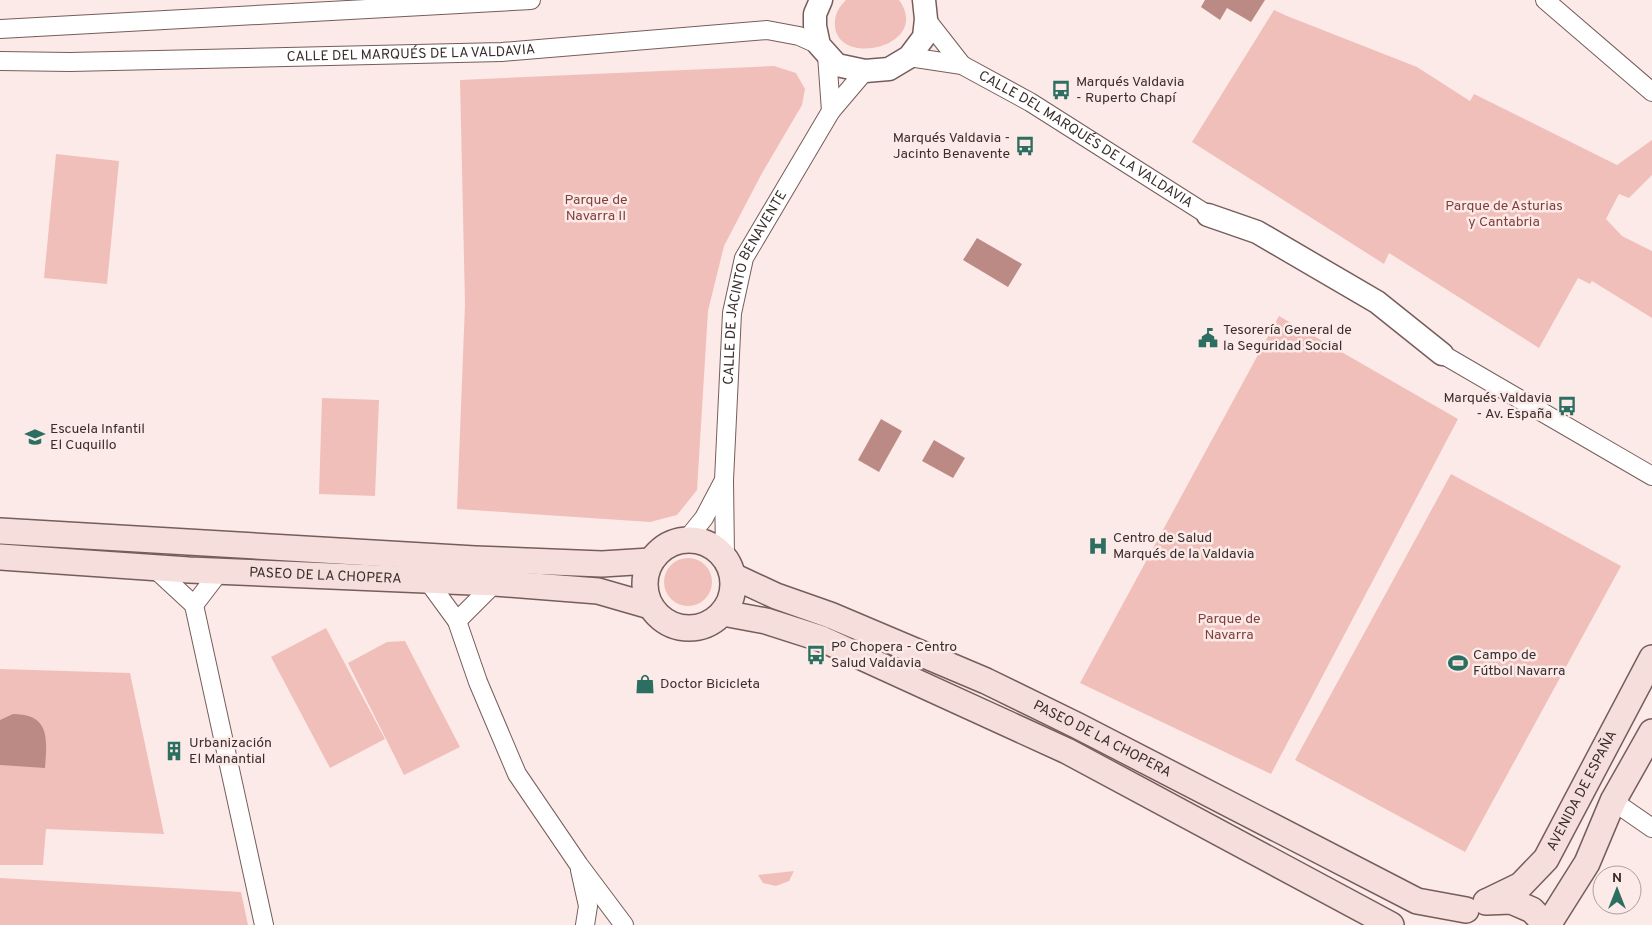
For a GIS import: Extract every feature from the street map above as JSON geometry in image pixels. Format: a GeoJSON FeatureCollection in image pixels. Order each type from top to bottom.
{"type":"FeatureCollection","features":[{"type":"Feature","properties":{"kind":"main road","name":"PASEO DE LA CHOPERA"},"geometry":{"type":"LineString","coordinates":[[0,531],[475,559],[602,564],[650,561]]}},
{"type":"Feature","properties":{"kind":"main road"},"geometry":{"type":"LineString","coordinates":[[687,539],[708,543],[729,566],[732,595],[723,613],[706,625],[685,628],[665,622],[650,606],[645,591],[645,576],[650,561],[666,545],[687,539]]}},
{"type":"Feature","properties":{"kind":"main road","name":"PASEO DE LA CHOPERA"},"geometry":{"type":"LineString","coordinates":[[0,557],[154,568],[495,583],[598,591],[650,606]]}},
{"type":"Feature","properties":{"kind":"main road","name":"PASEO DE LA CHOPERA"},"geometry":{"type":"LineString","coordinates":[[729,566],[776,596],[830,615],[986,681],[1078,726],[1417,901],[1469,912],[1511,901],[1532,910],[1547,925]]}},
{"type":"Feature","properties":{"kind":"main road","name":"PASEO DE LA CHOPERA"},"geometry":{"type":"LineString","coordinates":[[723,613],[766,621],[822,639],[1067,751],[1392,925]]}},
{"type":"Feature","properties":{"kind":"main road","name":"AVENIDA DE ESPAÑA"},"geometry":{"type":"LineString","coordinates":[[1469,912],[1521,885],[1546,859],[1652,658]]}},
{"type":"Feature","properties":{"kind":"main road"},"geometry":{"type":"LineString","coordinates":[[1547,925],[1587,863],[1613,801],[1652,732]]}},
{"type":"Feature","properties":{"kind":"street"},"geometry":{"type":"LineString","coordinates":[[0,29],[531,0]]}},
{"type":"Feature","properties":{"kind":"street"},"geometry":{"type":"LineString","coordinates":[[822,0],[815,14],[815,26],[823,50],[831,111]]}},
{"type":"Feature","properties":{"kind":"street"},"geometry":{"type":"LineString","coordinates":[[1545,0],[1652,92]]}},
{"type":"Feature","properties":{"kind":"street"},"geometry":{"type":"LineString","coordinates":[[823,50],[837,65],[865,71],[889,70],[909,58],[924,36],[924,6]]}},
{"type":"Feature","properties":{"kind":"street","name":"CALLE DEL MARQUÉS DE LA VALDAVIA"},"geometry":{"type":"LineString","coordinates":[[924,6],[962,65]]}},
{"type":"Feature","properties":{"kind":"street","name":"CALLE DEL MARQUÉS DE LA VALDAVIA"},"geometry":{"type":"LineString","coordinates":[[0,61],[502,52],[767,30],[799,36],[823,50]]}},
{"type":"Feature","properties":{"kind":"street","name":"CALLE DEL MARQUÉS DE LA VALDAVIA"},"geometry":{"type":"LineString","coordinates":[[909,58],[962,65],[1030,102],[1308,280],[1442,354],[1652,476]]}},
{"type":"Feature","properties":{"kind":"street","name":"CALLE DE JACINTO BENAVENTE"},"geometry":{"type":"LineString","coordinates":[[729,566],[724,480],[732,313],[744,258],[831,111],[865,71]]}},
{"type":"Feature","properties":{"kind":"street"},"geometry":{"type":"LineString","coordinates":[[687,539],[704,518],[724,480]]}},
{"type":"Feature","properties":{"kind":"street"},"geometry":{"type":"LineString","coordinates":[[154,568],[194,605],[264,925]]}},
{"type":"Feature","properties":{"kind":"street"},"geometry":{"type":"LineString","coordinates":[[194,605],[220,571]]}},
{"type":"Feature","properties":{"kind":"street"},"geometry":{"type":"LineString","coordinates":[[427,580],[457,621],[478,682],[517,774],[579,865],[624,925]]}},
{"type":"Feature","properties":{"kind":"street"},"geometry":{"type":"LineString","coordinates":[[457,621],[495,583]]}},
{"type":"Feature","properties":{"kind":"street"},"geometry":{"type":"LineString","coordinates":[[1613,801],[1652,828]]}},
{"type":"Feature","properties":{"kind":"street"},"geometry":{"type":"LineString","coordinates":[[579,865],[588,906],[585,925]]}},
{"type":"Feature","properties":{"kind":"green space"},"geometry":{"type":"Polygon","coordinates":[[[846,0],[899,0],[906,16],[904,29],[895,40],[881,46],[866,49],[852,47],[841,39],[835,27],[837,12],[846,0]]]}},
{"type":"Feature","properties":{"kind":"green space","name":"Parque de Asturias y Cantabria"},"geometry":{"type":"Polygon","coordinates":[[[1274,10],[1417,67],[1470,101],[1474,94],[1617,165],[1652,140],[1652,175],[1629,198],[1619,194],[1606,219],[1622,236],[1652,251],[1652,318],[1592,281],[1590,284],[1578,278],[1539,348],[1389,253],[1384,264],[1192,142],[1274,10]]]}},
{"type":"Feature","properties":{"kind":"green space","name":"Parque de Navarra II"},"geometry":{"type":"Polygon","coordinates":[[[774,66],[796,73],[805,89],[802,105],[761,175],[724,246],[708,311],[697,490],[677,515],[650,522],[457,509],[465,304],[460,80],[774,66]]]}},
{"type":"Feature","properties":{"kind":"green space"},"geometry":{"type":"Polygon","coordinates":[[[56,154],[119,161],[107,284],[44,278],[56,154]]]}},
{"type":"Feature","properties":{"kind":"green space","name":"Parque de Navarra"},"geometry":{"type":"Polygon","coordinates":[[[1279,316],[1458,419],[1271,774],[1080,683],[1279,316]]]}},
{"type":"Feature","properties":{"kind":"green space"},"geometry":{"type":"Polygon","coordinates":[[[322,398],[379,400],[375,496],[319,494],[322,398]]]}},
{"type":"Feature","properties":{"kind":"green space","name":"Campo de Fútbol Navarra"},"geometry":{"type":"Polygon","coordinates":[[[1451,474],[1621,566],[1465,852],[1295,760],[1451,474]]]}},
{"type":"Feature","properties":{"kind":"green space"},"geometry":{"type":"Polygon","coordinates":[[[683,558],[693,558],[702,562],[708,568],[711,573],[711,591],[702,602],[693,606],[683,606],[674,602],[668,596],[664,587],[664,577],[668,568],[674,562],[683,558]]]}},
{"type":"Feature","properties":{"kind":"green space"},"geometry":{"type":"Polygon","coordinates":[[[326,628],[385,739],[330,768],[271,657],[326,628]]]}},
{"type":"Feature","properties":{"kind":"green space"},"geometry":{"type":"Polygon","coordinates":[[[405,641],[460,747],[404,775],[348,663],[387,642],[405,641]]]}},
{"type":"Feature","properties":{"kind":"green space"},"geometry":{"type":"Polygon","coordinates":[[[0,669],[130,673],[164,834],[46,829],[43,865],[0,865],[0,669]]]}},
{"type":"Feature","properties":{"kind":"green space"},"geometry":{"type":"Polygon","coordinates":[[[794,871],[789,881],[776,886],[763,883],[758,875],[794,871]]]}},
{"type":"Feature","properties":{"kind":"green space"},"geometry":{"type":"Polygon","coordinates":[[[0,878],[241,892],[248,925],[0,925],[0,878]]]}},
{"type":"Feature","properties":{"kind":"shaded area"},"geometry":{"type":"Polygon","coordinates":[[[1205,0],[1265,0],[1251,22],[1227,8],[1220,20],[1201,7],[1205,0]]]}},
{"type":"Feature","properties":{"kind":"shaded area"},"geometry":{"type":"Polygon","coordinates":[[[977,238],[1022,264],[1008,287],[963,260],[977,238]]]}},
{"type":"Feature","properties":{"kind":"shaded area"},"geometry":{"type":"Polygon","coordinates":[[[881,419],[902,431],[879,472],[858,460],[881,419]]]}},
{"type":"Feature","properties":{"kind":"shaded area"},"geometry":{"type":"Polygon","coordinates":[[[934,440],[965,458],[953,478],[922,461],[934,440]]]}},
{"type":"Feature","properties":{"kind":"shaded area"},"geometry":{"type":"Polygon","coordinates":[[[13,714],[25,715],[34,719],[44,730],[46,739],[45,768],[0,765],[0,720],[13,714]]]}},
{"type":"Feature","properties":{"kind":"place","name":"Marqués Valdavia - Ruperto Chapí"},"geometry":{"type":"Point","coordinates":[1061,90]}},
{"type":"Feature","properties":{"kind":"place","name":"Marqués Valdavia - Jacinto Benavente"},"geometry":{"type":"Point","coordinates":[1025,146]}},
{"type":"Feature","properties":{"kind":"place","name":"Tesorería General de la Seguridad Social"},"geometry":{"type":"Point","coordinates":[1208,338]}},
{"type":"Feature","properties":{"kind":"place","name":"Marqués Valdavia - Av. España"},"geometry":{"type":"Point","coordinates":[1567,406]}},
{"type":"Feature","properties":{"kind":"place","name":"Escuela Infantil El Cuquillo"},"geometry":{"type":"Point","coordinates":[35,437]}},
{"type":"Feature","properties":{"kind":"place","name":"Centro de Salud Marqués de la Valdavia"},"geometry":{"type":"Point","coordinates":[1098,546]}},
{"type":"Feature","properties":{"kind":"place","name":"Pº Chopera - Centro Salud Valdavia"},"geometry":{"type":"Point","coordinates":[816,655]}},
{"type":"Feature","properties":{"kind":"place","name":"Campo de Fútbol Navarra"},"geometry":{"type":"Point","coordinates":[1458,663]}},
{"type":"Feature","properties":{"kind":"place","name":"Doctor Bicicleta"},"geometry":{"type":"Point","coordinates":[645,684]}},
{"type":"Feature","properties":{"kind":"place","name":"Urbanización El Manantial"},"geometry":{"type":"Point","coordinates":[174,751]}}]}
